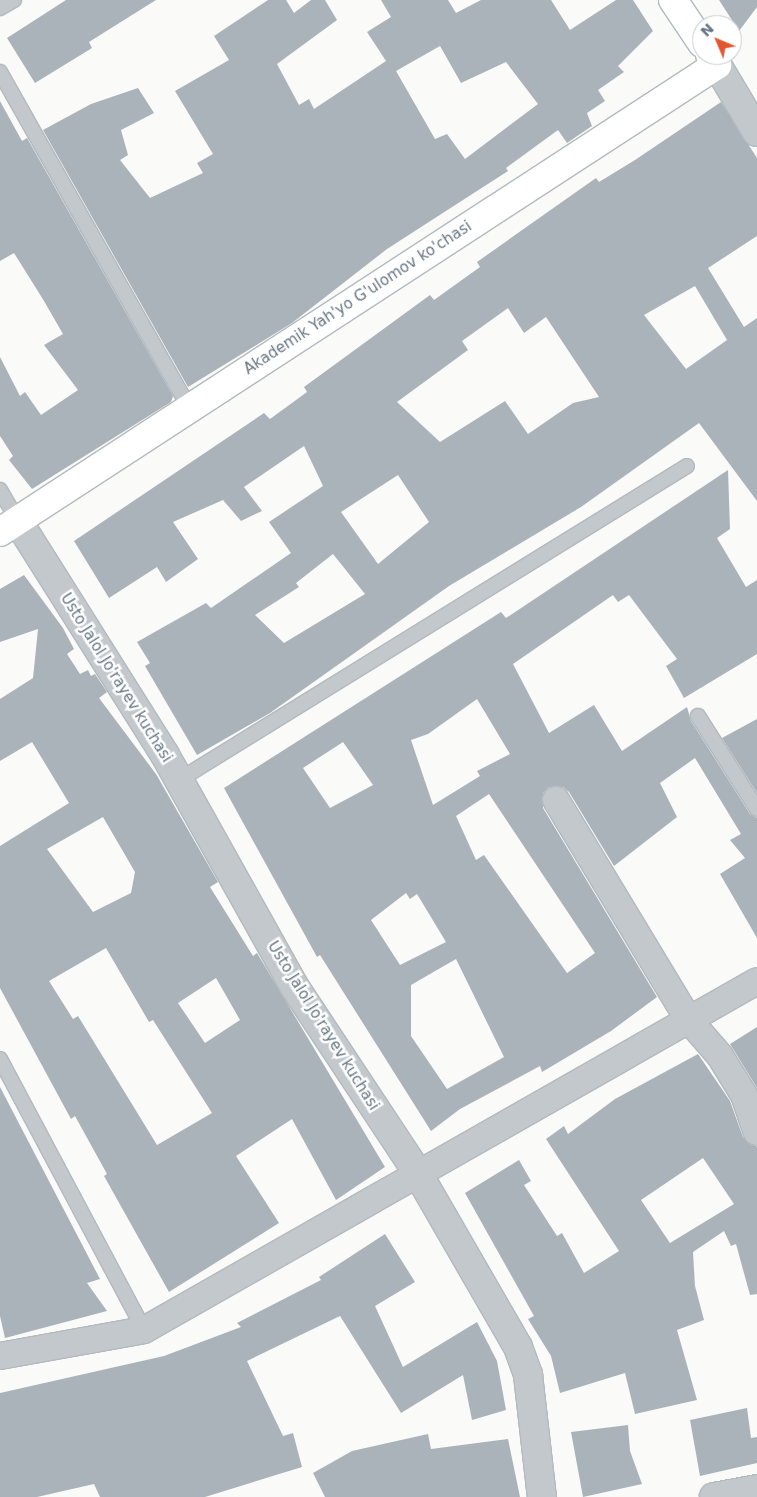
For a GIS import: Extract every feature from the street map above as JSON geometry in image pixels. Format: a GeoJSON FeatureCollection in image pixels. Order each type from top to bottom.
{"type":"FeatureCollection","features":[{"type":"Feature","properties":{"kind":"main road"},"geometry":{"type":"LineString","coordinates":[[673,0],[692,28]]}},
{"type":"Feature","properties":{"kind":"main road","name":"Akademik Yah'yo G'ulomov ko'chasi"},"geometry":{"type":"LineString","coordinates":[[10,528],[189,407],[706,65]]}},
{"type":"Feature","properties":{"kind":"street"},"geometry":{"type":"LineString","coordinates":[[717,65],[757,132]]}},
{"type":"Feature","properties":{"kind":"street","name":"Usto Jalol Jo'rayev kuchasi"},"geometry":{"type":"LineString","coordinates":[[10,528],[179,780],[294,986],[417,1172],[518,1348],[528,1375],[542,1497]]}},
{"type":"Feature","properties":{"kind":"street"},"geometry":{"type":"LineString","coordinates":[[556,800],[688,1019],[720,1056],[744,1095],[757,1132]]}},
{"type":"Feature","properties":{"kind":"street"},"geometry":{"type":"LineString","coordinates":[[0,1356],[144,1330],[417,1172],[757,981]]}},
{"type":"Feature","properties":{"kind":"street"},"geometry":{"type":"LineString","coordinates":[[714,1497],[757,1489]]}},
{"type":"Feature","properties":{"kind":"lane"},"geometry":{"type":"LineString","coordinates":[[0,8],[14,0]]}},
{"type":"Feature","properties":{"kind":"lane"},"geometry":{"type":"LineString","coordinates":[[0,72],[189,407]]}},
{"type":"Feature","properties":{"kind":"lane"},"geometry":{"type":"LineString","coordinates":[[179,780],[688,466]]}},
{"type":"Feature","properties":{"kind":"lane"},"geometry":{"type":"LineString","coordinates":[[0,490],[10,528]]}},
{"type":"Feature","properties":{"kind":"lane"},"geometry":{"type":"LineString","coordinates":[[698,716],[757,809]]}},
{"type":"Feature","properties":{"kind":"lane"},"geometry":{"type":"LineString","coordinates":[[0,1060],[144,1330]]}},
{"type":"Feature","properties":{"kind":"building"},"geometry":{"type":"Polygon","coordinates":[[[66,0],[156,0],[89,42],[92,48],[35,83],[7,38],[66,0]]]}},
{"type":"Feature","properties":{"kind":"building"},"geometry":{"type":"Polygon","coordinates":[[[268,0],[286,0],[294,13],[311,0],[325,0],[337,20],[277,64],[299,105],[309,99],[314,109],[386,61],[367,32],[391,17],[381,0],[448,0],[456,13],[481,0],[551,0],[570,30],[616,0],[633,0],[653,31],[618,66],[624,72],[598,90],[605,101],[587,113],[592,126],[567,143],[558,130],[506,168],[508,171],[387,249],[292,323],[188,387],[43,130],[91,104],[138,88],[154,113],[121,130],[128,155],[120,160],[150,198],[203,173],[197,163],[213,154],[175,91],[229,60],[214,36],[268,0]],[[440,46],[396,71],[435,139],[447,134],[465,159],[538,104],[506,62],[461,83],[440,46]]]}},
{"type":"Feature","properties":{"kind":"building"},"geometry":{"type":"Polygon","coordinates":[[[719,0],[757,0],[757,7],[742,27],[742,15],[729,15],[719,0]]]}},
{"type":"Feature","properties":{"kind":"building"},"geometry":{"type":"Polygon","coordinates":[[[0,101],[22,141],[27,138],[173,396],[171,402],[32,489],[9,460],[13,456],[0,436],[0,357],[20,396],[25,392],[41,415],[78,390],[44,345],[63,334],[44,301],[14,253],[0,261],[0,101]]]}},
{"type":"Feature","properties":{"kind":"building"},"geometry":{"type":"Polygon","coordinates":[[[721,102],[757,158],[757,236],[708,268],[744,327],[757,318],[757,501],[699,423],[581,507],[449,586],[270,713],[197,755],[145,666],[150,663],[137,642],[206,603],[211,608],[291,553],[269,522],[323,486],[304,446],[244,487],[262,511],[241,521],[223,500],[173,522],[198,559],[166,582],[157,567],[109,598],[74,541],[264,413],[270,419],[307,392],[304,387],[430,295],[434,300],[480,267],[477,262],[596,178],[599,182],[721,102]],[[695,286],[644,315],[686,369],[727,340],[695,286]],[[508,308],[462,341],[468,350],[397,402],[440,442],[505,401],[528,434],[573,403],[599,397],[546,317],[524,333],[508,308]],[[398,475],[341,512],[378,564],[429,522],[398,475]],[[333,554],[296,583],[299,587],[255,615],[284,643],[365,594],[333,554]]]}},
{"type":"Feature","properties":{"kind":"building"},"geometry":{"type":"Polygon","coordinates":[[[728,470],[730,529],[717,538],[746,587],[757,580],[757,654],[684,698],[666,666],[677,659],[629,595],[618,602],[613,595],[513,664],[549,733],[594,705],[622,751],[687,707],[691,721],[750,814],[757,818],[757,938],[720,874],[745,858],[730,840],[741,834],[695,758],[660,783],[677,817],[614,866],[569,792],[563,787],[549,787],[543,793],[543,808],[657,997],[611,1031],[542,1072],[540,1066],[460,1109],[431,1131],[320,955],[317,957],[224,788],[501,612],[506,618],[728,470]],[[477,699],[428,734],[411,740],[433,805],[480,776],[477,771],[510,754],[477,699]],[[343,742],[303,768],[330,808],[373,785],[343,742]],[[489,794],[456,816],[476,860],[484,855],[567,973],[595,953],[489,794]],[[406,893],[371,920],[400,965],[446,942],[417,894],[410,899],[406,893]],[[456,959],[411,985],[411,1036],[447,1089],[504,1057],[456,959]]]}},
{"type":"Feature","properties":{"kind":"building"},"geometry":{"type":"Polygon","coordinates":[[[24,575],[63,628],[74,649],[67,654],[80,674],[88,670],[91,676],[95,674],[107,692],[99,698],[156,774],[218,882],[210,887],[253,956],[257,953],[385,1167],[336,1200],[292,1119],[236,1156],[279,1223],[169,1292],[104,1176],[107,1174],[75,1116],[71,1119],[0,988],[0,846],[69,803],[32,742],[0,761],[0,699],[33,678],[38,629],[0,642],[0,589],[24,575]],[[103,817],[47,849],[93,912],[131,893],[135,872],[103,817]],[[106,948],[49,981],[73,1019],[78,1016],[157,1145],[212,1113],[153,1020],[149,1022],[106,948]],[[216,978],[178,1003],[205,1043],[240,1020],[216,978]]]}},
{"type":"Feature","properties":{"kind":"building"},"geometry":{"type":"Polygon","coordinates":[[[757,719],[757,793],[722,738],[757,719]]]}},
{"type":"Feature","properties":{"kind":"building"},"geometry":{"type":"Polygon","coordinates":[[[757,1027],[757,1088],[730,1044],[757,1027]]]}},
{"type":"Feature","properties":{"kind":"building"},"geometry":{"type":"Polygon","coordinates":[[[698,1054],[730,1101],[743,1137],[757,1147],[757,1294],[750,1295],[736,1244],[731,1246],[724,1231],[693,1252],[695,1286],[704,1320],[677,1330],[697,1400],[635,1414],[625,1373],[560,1393],[551,1356],[528,1319],[534,1316],[465,1193],[519,1160],[531,1181],[524,1185],[557,1236],[562,1233],[584,1273],[619,1251],[546,1139],[564,1126],[568,1134],[615,1099],[698,1054]],[[703,1158],[641,1200],[670,1243],[734,1204],[703,1158]]]}},
{"type":"Feature","properties":{"kind":"building"},"geometry":{"type":"Polygon","coordinates":[[[0,1087],[100,1279],[87,1283],[107,1311],[5,1338],[0,1316],[0,1087]]]}},
{"type":"Feature","properties":{"kind":"building"},"geometry":{"type":"Polygon","coordinates":[[[385,1234],[415,1282],[375,1306],[403,1367],[477,1322],[497,1361],[506,1410],[472,1420],[463,1375],[401,1413],[340,1316],[247,1361],[283,1436],[293,1433],[302,1467],[205,1497],[100,1497],[94,1484],[37,1497],[0,1497],[0,1393],[164,1356],[241,1327],[237,1323],[321,1280],[319,1277],[385,1234]]]}},
{"type":"Feature","properties":{"kind":"building"},"geometry":{"type":"Polygon","coordinates":[[[747,1408],[751,1438],[757,1437],[757,1463],[700,1476],[690,1420],[747,1408]]]}},
{"type":"Feature","properties":{"kind":"building"},"geometry":{"type":"Polygon","coordinates":[[[628,1425],[630,1451],[642,1484],[583,1497],[571,1432],[628,1425]]]}},
{"type":"Feature","properties":{"kind":"building"},"geometry":{"type":"Polygon","coordinates":[[[428,1434],[431,1449],[508,1439],[520,1497],[325,1497],[313,1473],[352,1451],[428,1434]]]}}]}
